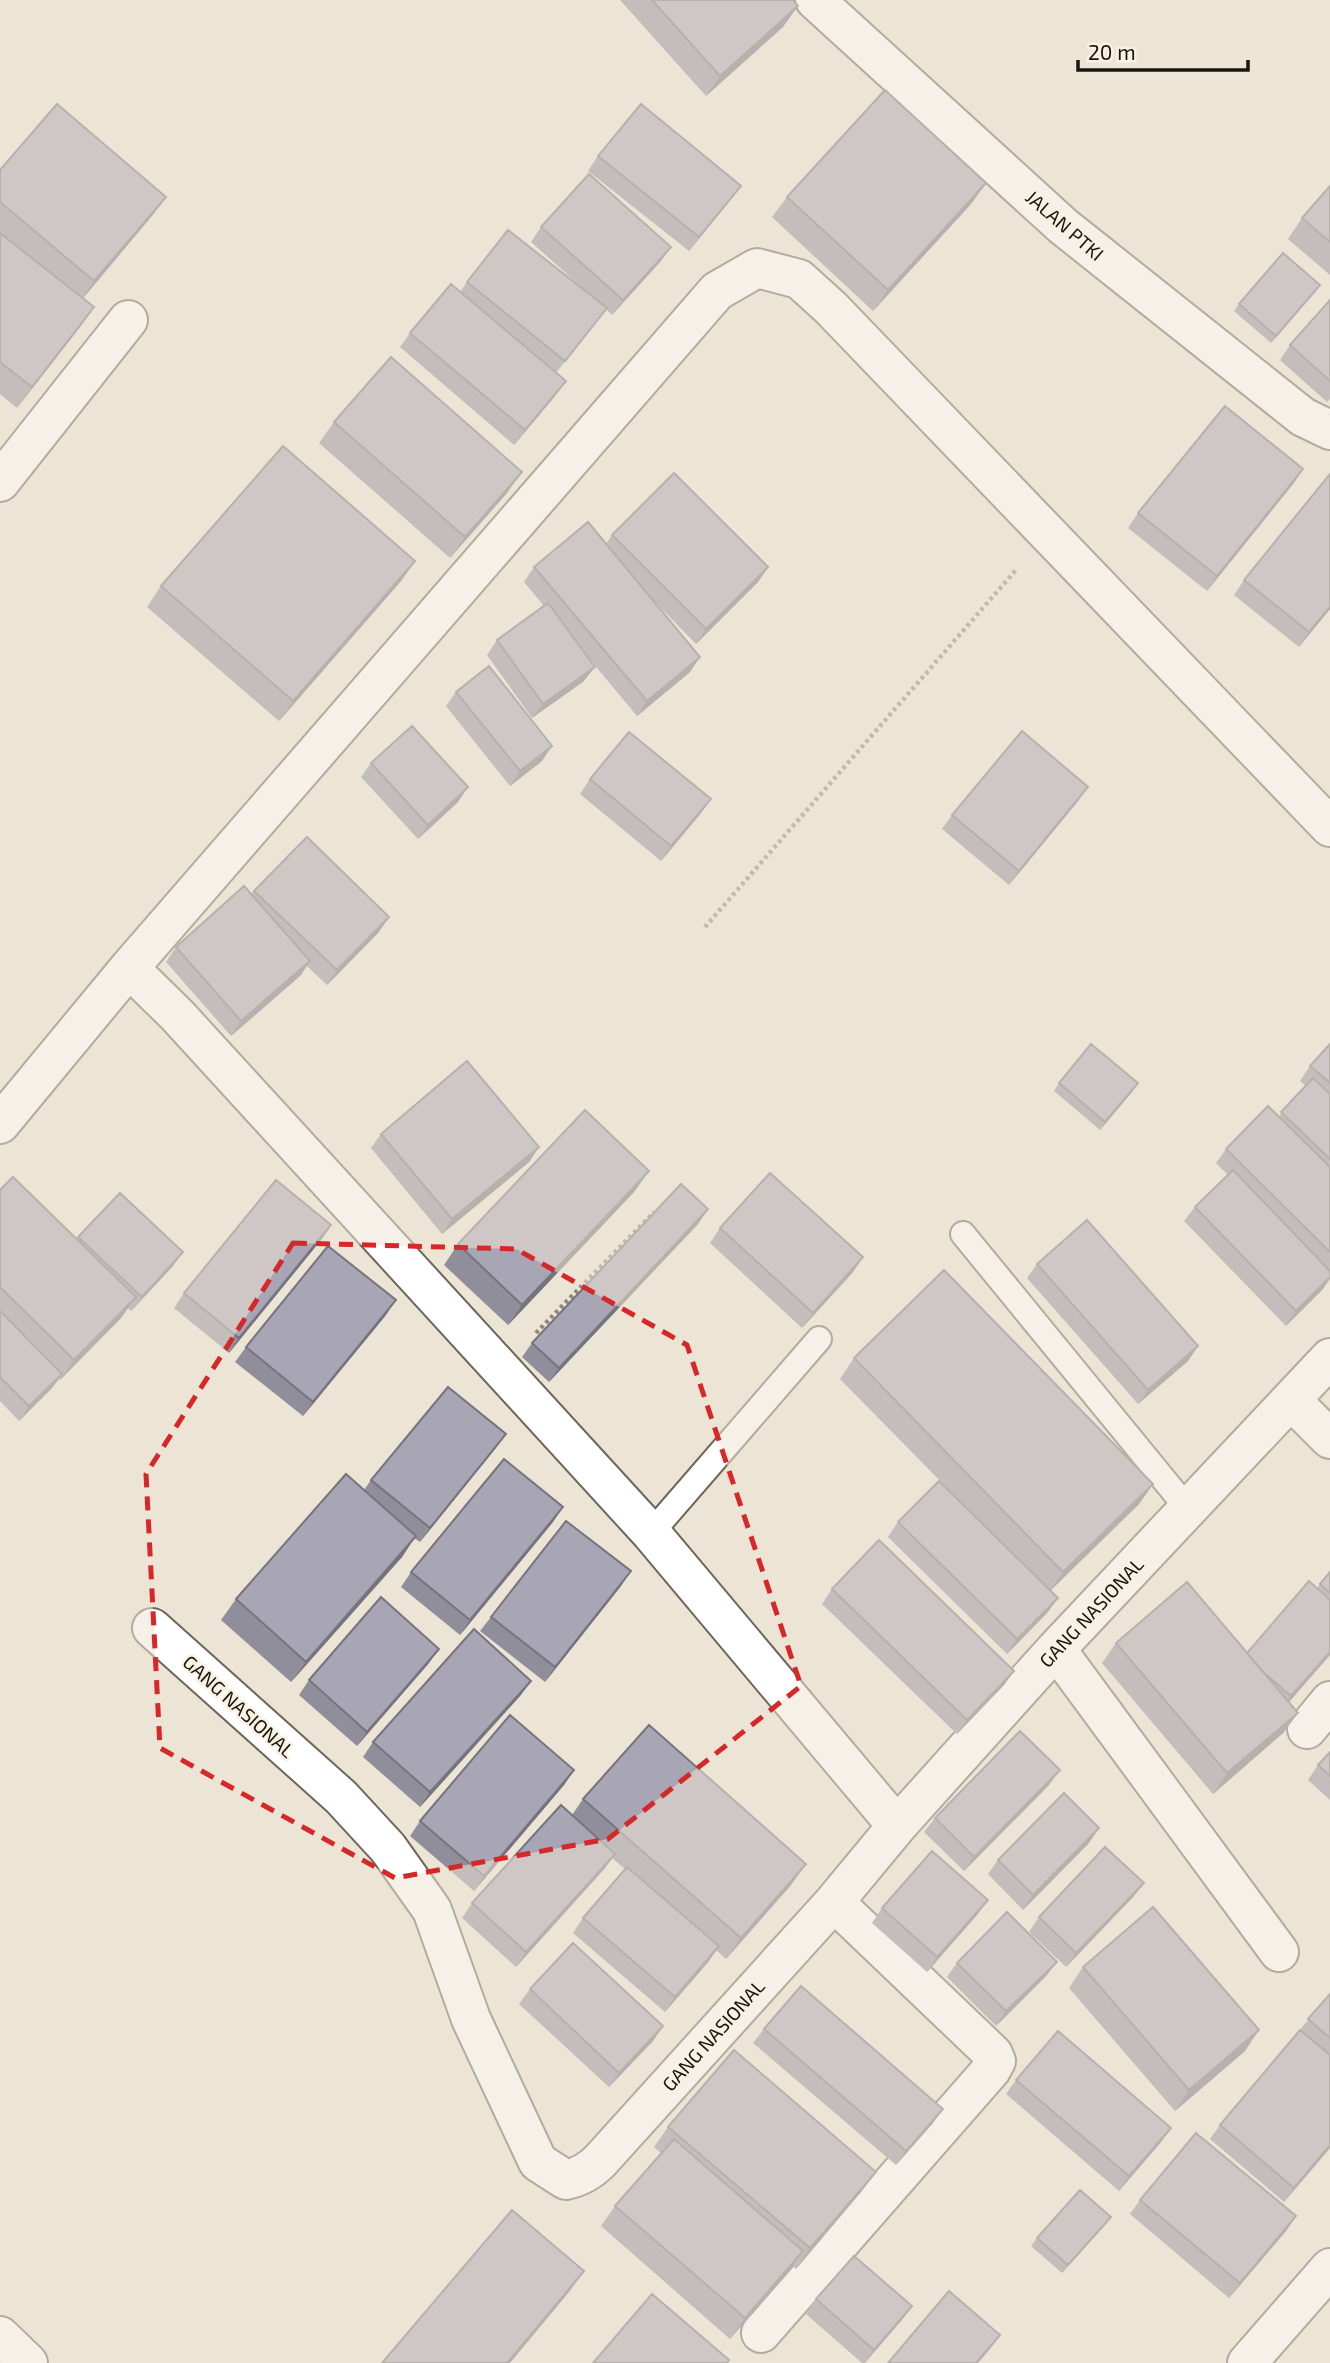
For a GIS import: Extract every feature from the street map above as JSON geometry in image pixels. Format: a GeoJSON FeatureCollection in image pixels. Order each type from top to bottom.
{"type":"FeatureCollection","features":[{"type":"Feature","properties":{"kind":"main road","name":"JALAN PTKI"},"geometry":{"type":"LineString","coordinates":[[815,0],[1063,226],[1303,417],[1330,430]]}},
{"type":"Feature","properties":{"kind":"main road"},"geometry":{"type":"LineString","coordinates":[[0,1124],[129,968],[718,291],[757,268],[799,279],[831,308],[1330,827]]}},
{"type":"Feature","properties":{"kind":"main road"},"geometry":{"type":"LineString","coordinates":[[0,482],[128,320]]}},
{"type":"Feature","properties":{"kind":"main road"},"geometry":{"type":"LineString","coordinates":[[129,968],[177,1015],[651,1533],[897,1826]]}},
{"type":"Feature","properties":{"kind":"main road","name":"GANG NASIONAL"},"geometry":{"type":"LineString","coordinates":[[152,1628],[341,1797],[388,1848],[432,1910],[471,2019],[538,2162],[552,2174],[566,2180],[584,2174],[600,2161],[834,1902],[897,1826],[1056,1649],[1330,1358]]}},
{"type":"Feature","properties":{"kind":"main road"},"geometry":{"type":"LineString","coordinates":[[1291,1400],[1330,1438]]}},
{"type":"Feature","properties":{"kind":"main road"},"geometry":{"type":"LineString","coordinates":[[1056,1649],[1279,1952]]}},
{"type":"Feature","properties":{"kind":"main road"},"geometry":{"type":"LineString","coordinates":[[761,2333],[991,2070],[996,2061],[993,2054],[834,1902]]}},
{"type":"Feature","properties":{"kind":"main road"},"geometry":{"type":"LineString","coordinates":[[1247,2363],[1330,2267]]}},
{"type":"Feature","properties":{"kind":"main road"},"geometry":{"type":"LineString","coordinates":[[0,2336],[28,2363]]}},
{"type":"Feature","properties":{"kind":"lane"},"geometry":{"type":"LineString","coordinates":[[963,1234],[1188,1509]]}},
{"type":"Feature","properties":{"kind":"lane"},"geometry":{"type":"LineString","coordinates":[[651,1533],[819,1339]]}},
{"type":"Feature","properties":{"kind":"path"},"geometry":{"type":"LineString","coordinates":[[705,927],[1049,532]]}},
{"type":"Feature","properties":{"kind":"path"},"geometry":{"type":"LineString","coordinates":[[501,1369],[654,1212]]}},
{"type":"Feature","properties":{"kind":"highlighted area"},"geometry":{"type":"Polygon","coordinates":[[[293,1243],[516,1249],[687,1345],[801,1686],[608,1839],[395,1878],[160,1748],[146,1474],[293,1243]]]}},
{"type":"Feature","properties":{"kind":"building"},"geometry":{"type":"Polygon","coordinates":[[[652,0],[793,0],[798,6],[720,76],[652,0]]]}},
{"type":"Feature","properties":{"kind":"building"},"geometry":{"type":"Polygon","coordinates":[[[885,90],[986,183],[888,290],[787,197],[885,90]]]}},
{"type":"Feature","properties":{"kind":"building"},"geometry":{"type":"Polygon","coordinates":[[[57,104],[166,197],[94,281],[0,202],[0,170],[57,104]]]}},
{"type":"Feature","properties":{"kind":"building"},"geometry":{"type":"Polygon","coordinates":[[[641,104],[741,186],[699,237],[598,156],[641,104]]]}},
{"type":"Feature","properties":{"kind":"building"},"geometry":{"type":"Polygon","coordinates":[[[589,174],[671,247],[623,300],[541,227],[589,174]]]}},
{"type":"Feature","properties":{"kind":"building"},"geometry":{"type":"Polygon","coordinates":[[[1330,186],[1330,242],[1302,218],[1330,186]]]}},
{"type":"Feature","properties":{"kind":"building"},"geometry":{"type":"Polygon","coordinates":[[[508,230],[607,308],[565,361],[467,282],[508,230]]]}},
{"type":"Feature","properties":{"kind":"building"},"geometry":{"type":"Polygon","coordinates":[[[0,233],[94,307],[32,387],[0,362],[0,233]]]}},
{"type":"Feature","properties":{"kind":"building"},"geometry":{"type":"Polygon","coordinates":[[[1283,253],[1320,285],[1276,336],[1239,304],[1283,253]]]}},
{"type":"Feature","properties":{"kind":"building"},"geometry":{"type":"Polygon","coordinates":[[[451,284],[566,381],[525,430],[410,333],[451,284]]]}},
{"type":"Feature","properties":{"kind":"building"},"geometry":{"type":"Polygon","coordinates":[[[1330,300],[1330,381],[1290,345],[1330,300]]]}},
{"type":"Feature","properties":{"kind":"building"},"geometry":{"type":"Polygon","coordinates":[[[391,357],[522,472],[465,537],[334,422],[391,357]]]}},
{"type":"Feature","properties":{"kind":"building"},"geometry":{"type":"Polygon","coordinates":[[[1225,406],[1303,469],[1217,576],[1138,513],[1225,406]]]}},
{"type":"Feature","properties":{"kind":"building"},"geometry":{"type":"Polygon","coordinates":[[[283,446],[415,561],[293,701],[161,586],[283,446]]]}},
{"type":"Feature","properties":{"kind":"building"},"geometry":{"type":"Polygon","coordinates":[[[674,473],[768,567],[706,629],[612,535],[674,473]]]}},
{"type":"Feature","properties":{"kind":"building"},"geometry":{"type":"Polygon","coordinates":[[[1330,474],[1330,607],[1309,632],[1244,580],[1330,474]]]}},
{"type":"Feature","properties":{"kind":"building"},"geometry":{"type":"Polygon","coordinates":[[[588,522],[700,657],[647,701],[534,567],[588,522]]]}},
{"type":"Feature","properties":{"kind":"building"},"geometry":{"type":"Polygon","coordinates":[[[548,603],[595,667],[543,704],[497,640],[548,603]]]}},
{"type":"Feature","properties":{"kind":"building"},"geometry":{"type":"Polygon","coordinates":[[[489,666],[552,746],[520,771],[456,692],[489,666]]]}},
{"type":"Feature","properties":{"kind":"building"},"geometry":{"type":"Polygon","coordinates":[[[412,726],[468,787],[428,825],[371,763],[412,726]]]}},
{"type":"Feature","properties":{"kind":"building"},"geometry":{"type":"Polygon","coordinates":[[[1022,731],[1088,787],[1019,871],[952,815],[1022,731]]]}},
{"type":"Feature","properties":{"kind":"building"},"geometry":{"type":"Polygon","coordinates":[[[629,732],[711,799],[671,846],[590,779],[629,732]]]}},
{"type":"Feature","properties":{"kind":"building"},"geometry":{"type":"Polygon","coordinates":[[[307,837],[389,917],[337,970],[254,891],[307,837]]]}},
{"type":"Feature","properties":{"kind":"building"},"geometry":{"type":"Polygon","coordinates":[[[244,886],[310,961],[241,1021],[176,947],[244,886]]]}},
{"type":"Feature","properties":{"kind":"building"},"geometry":{"type":"Polygon","coordinates":[[[1091,1044],[1138,1083],[1105,1122],[1059,1083],[1091,1044]]]}},
{"type":"Feature","properties":{"kind":"building"},"geometry":{"type":"Polygon","coordinates":[[[1330,1044],[1330,1083],[1310,1066],[1330,1044]]]}},
{"type":"Feature","properties":{"kind":"building"},"geometry":{"type":"Polygon","coordinates":[[[467,1061],[539,1147],[452,1219],[381,1134],[467,1061]]]}},
{"type":"Feature","properties":{"kind":"building"},"geometry":{"type":"Polygon","coordinates":[[[1313,1078],[1330,1094],[1330,1159],[1281,1112],[1313,1078]]]}},
{"type":"Feature","properties":{"kind":"building"},"geometry":{"type":"Polygon","coordinates":[[[1268,1106],[1330,1167],[1330,1252],[1226,1149],[1268,1106]]]}},
{"type":"Feature","properties":{"kind":"building"},"geometry":{"type":"Polygon","coordinates":[[[585,1110],[649,1171],[522,1305],[458,1244],[585,1110]]]}},
{"type":"Feature","properties":{"kind":"building"},"geometry":{"type":"Polygon","coordinates":[[[1233,1170],[1330,1271],[1330,1277],[1296,1311],[1195,1207],[1233,1170]]]}},
{"type":"Feature","properties":{"kind":"building"},"geometry":{"type":"Polygon","coordinates":[[[770,1173],[863,1257],[813,1313],[720,1228],[770,1173]]]}},
{"type":"Feature","properties":{"kind":"building"},"geometry":{"type":"Polygon","coordinates":[[[13,1177],[136,1297],[74,1360],[0,1287],[0,1190],[13,1177]]]}},
{"type":"Feature","properties":{"kind":"building"},"geometry":{"type":"Polygon","coordinates":[[[276,1180],[331,1225],[239,1338],[184,1293],[276,1180]]]}},
{"type":"Feature","properties":{"kind":"building"},"geometry":{"type":"Polygon","coordinates":[[[681,1184],[708,1209],[559,1368],[532,1343],[681,1184]]]}},
{"type":"Feature","properties":{"kind":"building"},"geometry":{"type":"Polygon","coordinates":[[[120,1193],[183,1252],[142,1297],[78,1237],[120,1193]]]}},
{"type":"Feature","properties":{"kind":"building"},"geometry":{"type":"Polygon","coordinates":[[[1087,1220],[1198,1346],[1148,1390],[1037,1264],[1087,1220]]]}},
{"type":"Feature","properties":{"kind":"building"},"geometry":{"type":"Polygon","coordinates":[[[328,1246],[396,1300],[313,1402],[246,1347],[328,1246]]]}},
{"type":"Feature","properties":{"kind":"building"},"geometry":{"type":"Polygon","coordinates":[[[944,1270],[1153,1484],[1063,1572],[854,1358],[944,1270]]]}},
{"type":"Feature","properties":{"kind":"building"},"geometry":{"type":"Polygon","coordinates":[[[0,1311],[62,1374],[29,1406],[0,1377],[0,1311]]]}},
{"type":"Feature","properties":{"kind":"building"},"geometry":{"type":"Polygon","coordinates":[[[448,1387],[506,1434],[430,1528],[371,1480],[448,1387]]]}},
{"type":"Feature","properties":{"kind":"building"},"geometry":{"type":"Polygon","coordinates":[[[504,1459],[563,1507],[470,1620],[411,1572],[504,1459]]]}},
{"type":"Feature","properties":{"kind":"building"},"geometry":{"type":"Polygon","coordinates":[[[346,1474],[416,1536],[306,1662],[236,1599],[346,1474]]]}},
{"type":"Feature","properties":{"kind":"building"},"geometry":{"type":"Polygon","coordinates":[[[939,1481],[1058,1598],[1017,1639],[898,1522],[939,1481]]]}},
{"type":"Feature","properties":{"kind":"building"},"geometry":{"type":"Polygon","coordinates":[[[566,1521],[631,1571],[555,1667],[491,1617],[566,1521]]]}},
{"type":"Feature","properties":{"kind":"building"},"geometry":{"type":"Polygon","coordinates":[[[879,1540],[1014,1671],[967,1720],[832,1589],[879,1540]]]}},
{"type":"Feature","properties":{"kind":"building"},"geometry":{"type":"Polygon","coordinates":[[[1330,1572],[1330,1593],[1320,1584],[1330,1572]]]}},
{"type":"Feature","properties":{"kind":"building"},"geometry":{"type":"Polygon","coordinates":[[[1309,1581],[1330,1600],[1330,1652],[1291,1696],[1262,1671],[1247,1653],[1309,1581]]]}},
{"type":"Feature","properties":{"kind":"building"},"geometry":{"type":"Polygon","coordinates":[[[1187,1582],[1298,1713],[1227,1773],[1116,1643],[1187,1582]]]}},
{"type":"Feature","properties":{"kind":"building"},"geometry":{"type":"Polygon","coordinates":[[[381,1597],[439,1649],[367,1732],[309,1680],[381,1597]]]}},
{"type":"Feature","properties":{"kind":"building"},"geometry":{"type":"Polygon","coordinates":[[[474,1629],[531,1681],[430,1792],[373,1742],[474,1629]]]}},
{"type":"Feature","properties":{"kind":"building"},"geometry":{"type":"Polygon","coordinates":[[[510,1715],[574,1770],[484,1876],[420,1821],[510,1715]]]}},
{"type":"Feature","properties":{"kind":"building"},"geometry":{"type":"Polygon","coordinates":[[[649,1725],[806,1864],[741,1938],[583,1799],[649,1725]]]}},
{"type":"Feature","properties":{"kind":"building"},"geometry":{"type":"Polygon","coordinates":[[[1020,1731],[1060,1770],[974,1857],[935,1818],[1020,1731]]]}},
{"type":"Feature","properties":{"kind":"building"},"geometry":{"type":"Polygon","coordinates":[[[1330,1752],[1330,1776],[1318,1765],[1330,1752]]]}},
{"type":"Feature","properties":{"kind":"building"},"geometry":{"type":"Polygon","coordinates":[[[1064,1793],[1099,1828],[1033,1895],[998,1860],[1064,1793]]]}},
{"type":"Feature","properties":{"kind":"building"},"geometry":{"type":"Polygon","coordinates":[[[561,1805],[615,1854],[526,1952],[472,1903],[561,1805]]]}},
{"type":"Feature","properties":{"kind":"building"},"geometry":{"type":"Polygon","coordinates":[[[1105,1847],[1144,1883],[1076,1953],[1039,1917],[1105,1847]]]}},
{"type":"Feature","properties":{"kind":"building"},"geometry":{"type":"Polygon","coordinates":[[[932,1851],[988,1900],[937,1957],[882,1908],[932,1851]]]}},
{"type":"Feature","properties":{"kind":"building"},"geometry":{"type":"Polygon","coordinates":[[[627,1867],[719,1946],[675,1997],[583,1918],[627,1867]]]}},
{"type":"Feature","properties":{"kind":"building"},"geometry":{"type":"Polygon","coordinates":[[[1153,1907],[1259,2030],[1189,2090],[1083,1967],[1153,1907]]]}},
{"type":"Feature","properties":{"kind":"building"},"geometry":{"type":"Polygon","coordinates":[[[1007,1912],[1057,1962],[1006,2011],[957,1963],[1007,1912]]]}},
{"type":"Feature","properties":{"kind":"building"},"geometry":{"type":"Polygon","coordinates":[[[573,1943],[663,2026],[619,2073],[530,1989],[573,1943]]]}},
{"type":"Feature","properties":{"kind":"building"},"geometry":{"type":"Polygon","coordinates":[[[801,1986],[943,2109],[906,2151],[764,2029],[801,1986]]]}},
{"type":"Feature","properties":{"kind":"building"},"geometry":{"type":"Polygon","coordinates":[[[1330,1994],[1330,2038],[1308,2019],[1330,1994]]]}},
{"type":"Feature","properties":{"kind":"building"},"geometry":{"type":"Polygon","coordinates":[[[1300,2030],[1330,2055],[1330,2145],[1294,2188],[1220,2125],[1300,2030]]]}},
{"type":"Feature","properties":{"kind":"building"},"geometry":{"type":"Polygon","coordinates":[[[1058,2031],[1171,2128],[1129,2176],[1016,2080],[1058,2031]]]}},
{"type":"Feature","properties":{"kind":"building"},"geometry":{"type":"Polygon","coordinates":[[[734,2050],[876,2172],[810,2248],[668,2127],[734,2050]]]}},
{"type":"Feature","properties":{"kind":"building"},"geometry":{"type":"Polygon","coordinates":[[[1196,2133],[1296,2216],[1240,2283],[1140,2200],[1196,2133]]]}},
{"type":"Feature","properties":{"kind":"building"},"geometry":{"type":"Polygon","coordinates":[[[674,2139],[803,2251],[745,2318],[615,2206],[674,2139]]]}},
{"type":"Feature","properties":{"kind":"building"},"geometry":{"type":"Polygon","coordinates":[[[1080,2190],[1111,2217],[1068,2265],[1037,2238],[1080,2190]]]}},
{"type":"Feature","properties":{"kind":"building"},"geometry":{"type":"Polygon","coordinates":[[[512,2210],[584,2271],[507,2363],[382,2363],[512,2210]]]}},
{"type":"Feature","properties":{"kind":"building"},"geometry":{"type":"Polygon","coordinates":[[[854,2256],[912,2306],[874,2350],[816,2299],[854,2256]]]}},
{"type":"Feature","properties":{"kind":"building"},"geometry":{"type":"Polygon","coordinates":[[[949,2291],[1000,2335],[976,2363],[888,2363],[949,2291]]]}},
{"type":"Feature","properties":{"kind":"building"},"geometry":{"type":"Polygon","coordinates":[[[652,2294],[729,2360],[727,2363],[593,2363],[652,2294]]]}}]}
